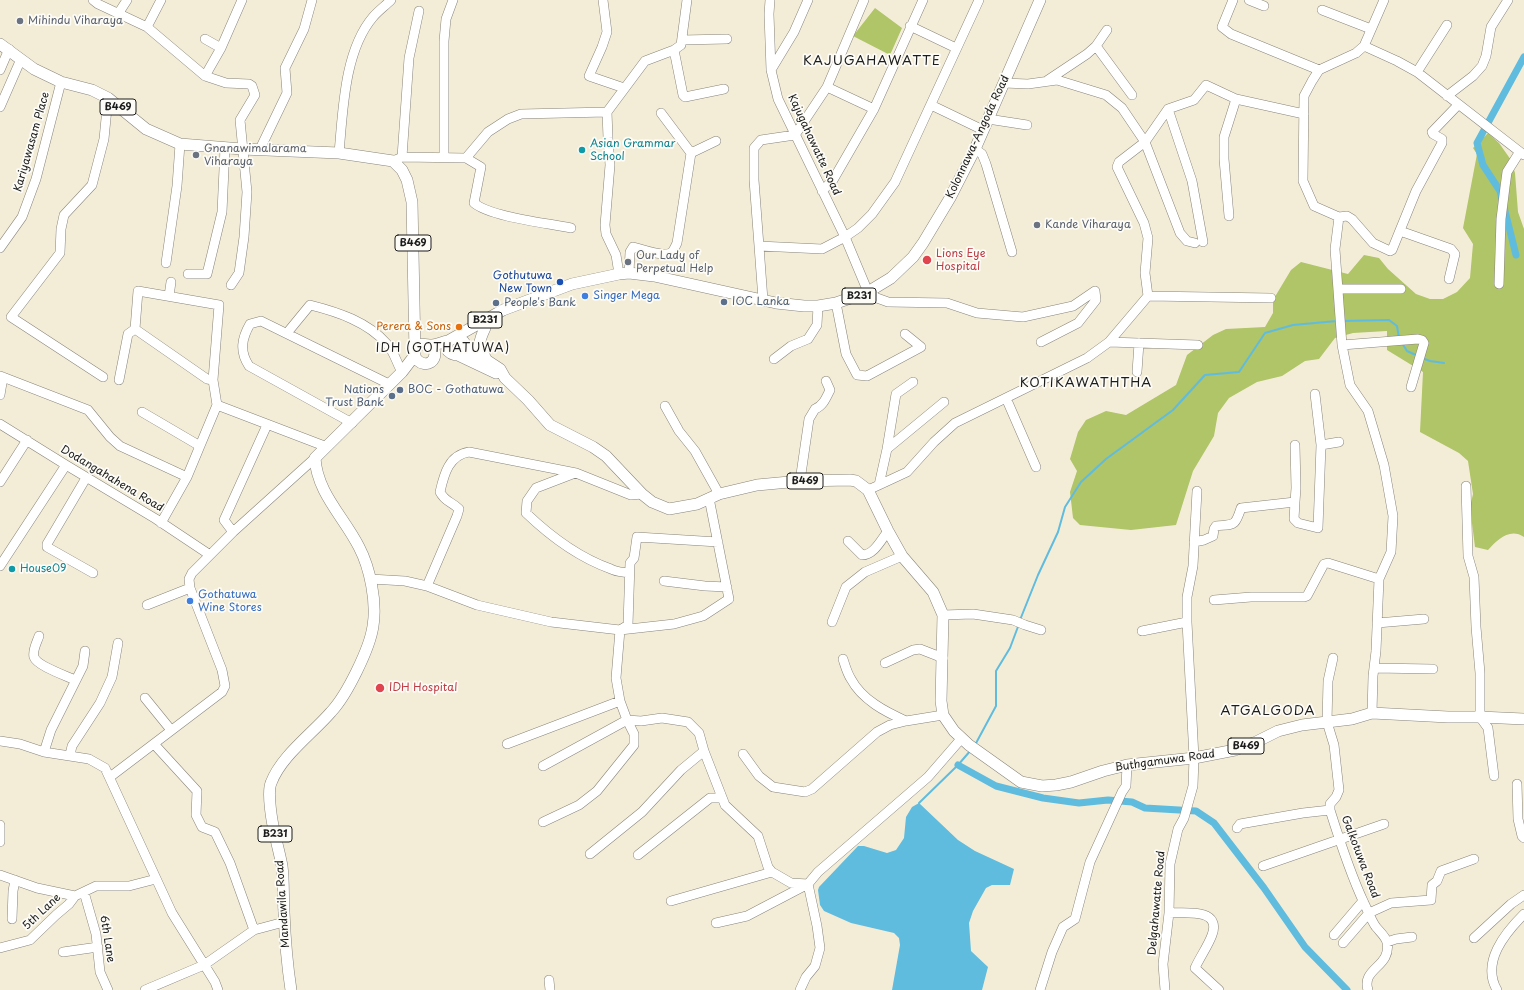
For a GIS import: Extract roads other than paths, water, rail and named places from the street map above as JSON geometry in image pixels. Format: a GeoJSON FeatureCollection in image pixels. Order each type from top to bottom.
{"type":"FeatureCollection","features":[{"type":"Feature","properties":{"kind":"main road","name":"Kolonnawa-Angoda Road"},"geometry":{"type":"LineString","coordinates":[[457,346],[503,310],[572,284],[624,274],[654,276],[790,305],[818,306],[836,303],[868,292],[891,278],[913,257],[950,198],[975,149],[1040,0]]}},
{"type":"Feature","properties":{"kind":"main road","name":"B469"},"geometry":{"type":"LineString","coordinates":[[4,47],[34,69],[61,82],[92,90],[108,98],[146,129],[180,144],[242,149],[339,153],[397,159],[407,180],[412,202],[415,354]]}},
{"type":"Feature","properties":{"kind":"main road","name":"Kolonnawa-Angoda Road"},"geometry":{"type":"LineString","coordinates":[[457,346],[508,313],[515,306]]}},
{"type":"Feature","properties":{"kind":"main road"},"geometry":{"type":"LineString","coordinates":[[414,323],[434,350],[435,355],[429,362],[420,363],[416,360],[416,348],[421,344],[429,345]]}},
{"type":"Feature","properties":{"kind":"main road"},"geometry":{"type":"LineString","coordinates":[[485,328],[479,347],[486,360]]}},
{"type":"Feature","properties":{"kind":"main road","name":"B231"},"geometry":{"type":"LineString","coordinates":[[429,345],[457,346]]}},
{"type":"Feature","properties":{"kind":"main road","name":"B469"},"geometry":{"type":"LineString","coordinates":[[457,346],[486,360],[500,369],[506,378],[528,400],[550,426],[593,447],[606,456],[642,494],[652,502],[669,509],[697,504],[714,496],[757,485],[800,481],[850,480],[856,481],[868,490]]}},
{"type":"Feature","properties":{"kind":"main road","name":"B469"},"geometry":{"type":"LineString","coordinates":[[457,346],[506,378]]}},
{"type":"Feature","properties":{"kind":"main road","name":"B231"},"geometry":{"type":"LineString","coordinates":[[402,372],[429,362],[457,346]]}},
{"type":"Feature","properties":{"kind":"main road","name":"B231"},"geometry":{"type":"LineString","coordinates":[[315,458],[402,372],[415,354]]}},
{"type":"Feature","properties":{"kind":"main road","name":"Mandawila Road"},"geometry":{"type":"LineString","coordinates":[[291,990],[284,922],[282,867],[270,815],[270,784],[283,762],[339,703],[366,648],[373,626],[375,598],[359,547],[323,490],[315,458]]}},
{"type":"Feature","properties":{"kind":"main road","name":"Buthgamuwa Road"},"geometry":{"type":"LineString","coordinates":[[868,490],[902,556],[933,592],[943,615],[941,701],[943,715],[954,731],[969,745],[1021,782],[1042,786],[1056,785],[1127,765],[1194,758],[1235,750],[1278,731],[1302,725],[1352,719],[1372,713],[1524,719]]}},
{"type":"Feature","properties":{"kind":"street"},"geometry":{"type":"LineString","coordinates":[[93,0],[98,4],[147,27],[205,76],[226,83],[249,84],[252,86],[255,95],[240,120],[247,192],[244,237],[239,273],[231,285]]}},
{"type":"Feature","properties":{"kind":"street"},"geometry":{"type":"LineString","coordinates":[[118,14],[127,0]]}},
{"type":"Feature","properties":{"kind":"street"},"geometry":{"type":"LineString","coordinates":[[147,27],[161,0]]}},
{"type":"Feature","properties":{"kind":"street"},"geometry":{"type":"LineString","coordinates":[[205,76],[221,48],[242,0]]}},
{"type":"Feature","properties":{"kind":"street"},"geometry":{"type":"LineString","coordinates":[[260,149],[288,93],[285,68],[304,29],[312,0]]}},
{"type":"Feature","properties":{"kind":"street"},"geometry":{"type":"LineString","coordinates":[[339,153],[347,77],[359,39],[372,18],[390,0]]}},
{"type":"Feature","properties":{"kind":"street"},"geometry":{"type":"LineString","coordinates":[[444,157],[444,41],[446,19],[453,0]]}},
{"type":"Feature","properties":{"kind":"street"},"geometry":{"type":"LineString","coordinates":[[603,0],[607,32],[589,76],[624,88]]}},
{"type":"Feature","properties":{"kind":"street"},"geometry":{"type":"LineString","coordinates":[[624,274],[606,234],[605,225],[610,165],[607,112],[645,61],[674,50],[680,45],[682,40],[687,0]]}},
{"type":"Feature","properties":{"kind":"street","name":"Kajugahawatte Road"},"geometry":{"type":"LineString","coordinates":[[770,0],[771,70],[778,99],[845,237],[868,292]]}},
{"type":"Feature","properties":{"kind":"street"},"geometry":{"type":"LineString","coordinates":[[771,70],[794,32],[808,0]]}},
{"type":"Feature","properties":{"kind":"street"},"geometry":{"type":"LineString","coordinates":[[762,300],[754,180],[754,148],[761,140],[795,135],[827,87],[864,0]]}},
{"type":"Feature","properties":{"kind":"street"},"geometry":{"type":"LineString","coordinates":[[822,190],[832,180],[874,109],[923,0]]}},
{"type":"Feature","properties":{"kind":"street"},"geometry":{"type":"LineString","coordinates":[[759,246],[822,249],[845,237],[858,228],[872,214],[895,182],[979,0]]}},
{"type":"Feature","properties":{"kind":"street"},"geometry":{"type":"LineString","coordinates":[[1233,0],[1222,27],[1231,34],[1319,70]]}},
{"type":"Feature","properties":{"kind":"street"},"geometry":{"type":"LineString","coordinates":[[1248,0],[1264,6]]}},
{"type":"Feature","properties":{"kind":"street"},"geometry":{"type":"LineString","coordinates":[[1384,0],[1364,46],[1356,53],[1319,70],[1304,96],[1303,180],[1314,206],[1339,217],[1347,216],[1352,219],[1373,243],[1390,251],[1392,250],[1396,245],[1416,191],[1442,143],[1442,139],[1432,132],[1458,105]]}},
{"type":"Feature","properties":{"kind":"street"},"geometry":{"type":"LineString","coordinates":[[1447,96],[1473,76],[1482,66],[1486,56],[1491,27],[1508,0]]}},
{"type":"Feature","properties":{"kind":"street"},"geometry":{"type":"LineString","coordinates":[[1322,10],[1371,29]]}},
{"type":"Feature","properties":{"kind":"street"},"geometry":{"type":"LineString","coordinates":[[419,11],[409,58],[397,159],[444,157],[466,158],[481,167],[474,203],[479,207],[507,216],[571,228]]}},
{"type":"Feature","properties":{"kind":"street"},"geometry":{"type":"LineString","coordinates":[[1417,72],[1447,25]]}},
{"type":"Feature","properties":{"kind":"street"},"geometry":{"type":"LineString","coordinates":[[910,26],[956,48]]}},
{"type":"Feature","properties":{"kind":"street"},"geometry":{"type":"LineString","coordinates":[[1046,82],[1087,54],[1096,46],[1107,30]]}},
{"type":"Feature","properties":{"kind":"street"},"geometry":{"type":"LineString","coordinates":[[205,39],[221,48]]}},
{"type":"Feature","properties":{"kind":"street"},"geometry":{"type":"LineString","coordinates":[[682,40],[727,39]]}},
{"type":"Feature","properties":{"kind":"street"},"geometry":{"type":"LineString","coordinates":[[1096,46],[1132,95]]}},
{"type":"Feature","properties":{"kind":"street"},"geometry":{"type":"LineString","coordinates":[[1364,46],[1398,61],[1417,72],[1522,154],[1507,172],[1501,219],[1499,284]]}},
{"type":"Feature","properties":{"kind":"street"},"geometry":{"type":"LineString","coordinates":[[0,70],[4,47]]}},
{"type":"Feature","properties":{"kind":"street"},"geometry":{"type":"LineString","coordinates":[[674,50],[683,95],[685,97],[724,89]]}},
{"type":"Feature","properties":{"kind":"street"},"geometry":{"type":"LineString","coordinates":[[0,107],[21,59]]}},
{"type":"Feature","properties":{"kind":"street"},"geometry":{"type":"LineString","coordinates":[[1004,83],[1028,84],[1057,80],[1106,95],[1122,108],[1145,142],[1180,233],[1187,241],[1199,243],[1192,181],[1168,109]]}},
{"type":"Feature","properties":{"kind":"street","name":"Kariyawasam Place"},"geometry":{"type":"LineString","coordinates":[[0,248],[22,217],[36,179],[61,82]]}},
{"type":"Feature","properties":{"kind":"street"},"geometry":{"type":"LineString","coordinates":[[868,490],[907,472],[934,442],[954,423],[1087,358],[1109,342],[1148,296],[1145,273],[1148,238],[1144,223],[1117,167],[1119,162],[1145,142],[1168,109],[1194,100],[1206,85],[1236,99],[1304,114]]}},
{"type":"Feature","properties":{"kind":"street"},"geometry":{"type":"LineString","coordinates":[[827,87],[874,109]]}},
{"type":"Feature","properties":{"kind":"street"},"geometry":{"type":"LineString","coordinates":[[103,377],[11,317],[60,254],[61,228],[64,215],[92,186],[104,139],[108,98]]}},
{"type":"Feature","properties":{"kind":"street"},"geometry":{"type":"LineString","coordinates":[[1229,216],[1224,159],[1224,137],[1236,99]]}},
{"type":"Feature","properties":{"kind":"street"},"geometry":{"type":"LineString","coordinates":[[931,105],[983,130]]}},
{"type":"Feature","properties":{"kind":"street"},"geometry":{"type":"LineString","coordinates":[[466,158],[488,132],[508,119],[521,114],[607,112]]}},
{"type":"Feature","properties":{"kind":"street"},"geometry":{"type":"LineString","coordinates":[[624,274],[630,252],[633,247],[651,252],[667,253],[672,252],[677,243],[691,153],[662,113]]}},
{"type":"Feature","properties":{"kind":"street"},"geometry":{"type":"LineString","coordinates":[[988,119],[1027,125]]}},
{"type":"Feature","properties":{"kind":"street"},"geometry":{"type":"LineString","coordinates":[[691,153],[716,141]]}},
{"type":"Feature","properties":{"kind":"street"},"geometry":{"type":"LineString","coordinates":[[166,263],[177,186],[180,144]]}},
{"type":"Feature","properties":{"kind":"street"},"geometry":{"type":"LineString","coordinates":[[188,274],[207,274],[222,212],[225,147]]}},
{"type":"Feature","properties":{"kind":"street"},"geometry":{"type":"LineString","coordinates":[[975,149],[982,154],[986,164],[1012,252]]}},
{"type":"Feature","properties":{"kind":"street"},"geometry":{"type":"LineString","coordinates":[[1339,217],[1335,248],[1342,345],[1350,385],[1368,411],[1387,480],[1393,516],[1391,552],[1379,579],[1372,713]]}},
{"type":"Feature","properties":{"kind":"street"},"geometry":{"type":"LineString","coordinates":[[1400,231],[1454,251],[1455,254],[1449,279]]}},
{"type":"Feature","properties":{"kind":"street"},"geometry":{"type":"LineString","coordinates":[[169,296],[171,282]]}},
{"type":"Feature","properties":{"kind":"street"},"geometry":{"type":"LineString","coordinates":[[1338,289],[1401,288]]}},
{"type":"Feature","properties":{"kind":"street"},"geometry":{"type":"LineString","coordinates":[[119,380],[128,334],[135,329],[138,291],[219,305],[213,380],[217,406],[187,477],[161,523]]}},
{"type":"Feature","properties":{"kind":"street"},"geometry":{"type":"LineString","coordinates":[[868,292],[877,298],[888,302],[947,303],[977,313],[1023,317],[1074,306],[1095,291],[1096,300],[1078,323],[1041,342]]}},
{"type":"Feature","properties":{"kind":"street"},"geometry":{"type":"LineString","coordinates":[[1148,296],[1271,298]]}},
{"type":"Feature","properties":{"kind":"street"},"geometry":{"type":"LineString","coordinates":[[836,303],[846,354],[857,375],[867,376],[921,347],[905,334]]}},
{"type":"Feature","properties":{"kind":"street"},"geometry":{"type":"LineString","coordinates":[[286,333],[310,305],[336,311],[366,326],[388,345],[402,372]]}},
{"type":"Feature","properties":{"kind":"street"},"geometry":{"type":"LineString","coordinates":[[774,359],[791,346],[808,339],[817,325],[818,306]]}},
{"type":"Feature","properties":{"kind":"street"},"geometry":{"type":"LineString","coordinates":[[352,423],[249,366],[245,360],[243,347],[244,335],[250,324],[261,321],[389,384]]}},
{"type":"Feature","properties":{"kind":"street"},"geometry":{"type":"LineString","coordinates":[[135,329],[207,379],[213,380]]}},
{"type":"Feature","properties":{"kind":"street"},"geometry":{"type":"LineString","coordinates":[[1342,345],[1422,340],[1424,343],[1411,388]]}},
{"type":"Feature","properties":{"kind":"street"},"geometry":{"type":"LineString","coordinates":[[1109,342],[1198,345]]}},
{"type":"Feature","properties":{"kind":"street"},"geometry":{"type":"LineString","coordinates":[[1137,372],[1139,342]]}},
{"type":"Feature","properties":{"kind":"street"},"geometry":{"type":"LineString","coordinates":[[0,395],[2,376],[88,410],[110,437],[120,446],[187,477]]}},
{"type":"Feature","properties":{"kind":"street"},"geometry":{"type":"LineString","coordinates":[[800,481],[810,419],[814,409],[820,407],[830,390],[826,381]]}},
{"type":"Feature","properties":{"kind":"street"},"geometry":{"type":"LineString","coordinates":[[879,485],[887,449],[896,394],[913,382]]}},
{"type":"Feature","properties":{"kind":"street"},"geometry":{"type":"LineString","coordinates":[[1295,445],[1296,488],[1294,519],[1298,523],[1318,528],[1321,445],[1315,394]]}},
{"type":"Feature","properties":{"kind":"street"},"geometry":{"type":"LineString","coordinates":[[1006,398],[1036,467]]}},
{"type":"Feature","properties":{"kind":"street"},"geometry":{"type":"LineString","coordinates":[[887,449],[944,402]]}},
{"type":"Feature","properties":{"kind":"street"},"geometry":{"type":"LineString","coordinates":[[217,406],[327,447]]}},
{"type":"Feature","properties":{"kind":"street"},"geometry":{"type":"LineString","coordinates":[[370,579],[405,581],[427,586],[477,605],[544,621],[620,630],[674,624],[703,616],[730,599],[718,542],[714,496],[695,451],[679,430],[665,406]]}},
{"type":"Feature","properties":{"kind":"street"},"geometry":{"type":"LineString","coordinates":[[142,412],[200,446]]}},
{"type":"Feature","properties":{"kind":"street","name":"Dodangahahena Road"},"geometry":{"type":"LineString","coordinates":[[0,424],[161,523],[210,555]]}},
{"type":"Feature","properties":{"kind":"street"},"geometry":{"type":"LineString","coordinates":[[233,532],[224,520],[267,425]]}},
{"type":"Feature","properties":{"kind":"street"},"geometry":{"type":"LineString","coordinates":[[0,482],[27,440]]}},
{"type":"Feature","properties":{"kind":"street"},"geometry":{"type":"LineString","coordinates":[[1321,445],[1339,442]]}},
{"type":"Feature","properties":{"kind":"street"},"geometry":{"type":"LineString","coordinates":[[427,586],[459,509],[444,499],[440,492],[442,481],[452,460],[460,453],[469,452],[576,473],[631,495],[642,494]]}},
{"type":"Feature","properties":{"kind":"street"},"geometry":{"type":"LineString","coordinates":[[110,777],[222,692],[225,686],[222,670],[190,588],[189,579],[192,573],[233,532],[315,458]]}},
{"type":"Feature","properties":{"kind":"street"},"geometry":{"type":"LineString","coordinates":[[0,566],[66,465]]}},
{"type":"Feature","properties":{"kind":"street"},"geometry":{"type":"LineString","coordinates":[[576,473],[536,488],[527,501],[526,513],[539,525],[578,552],[612,570],[629,573]]}},
{"type":"Feature","properties":{"kind":"street"},"geometry":{"type":"LineString","coordinates":[[86,478],[47,544],[47,547],[94,573]]}},
{"type":"Feature","properties":{"kind":"street"},"geometry":{"type":"LineString","coordinates":[[1466,486],[1468,556],[1474,577],[1480,673],[1480,717],[1488,728],[1494,776]]}},
{"type":"Feature","properties":{"kind":"street","name":"Delgahawatte Road"},"geometry":{"type":"LineString","coordinates":[[1164,990],[1163,964],[1169,913],[1170,864],[1178,829],[1184,818],[1193,786],[1194,758],[1186,622],[1187,597],[1193,566],[1197,491]]}},
{"type":"Feature","properties":{"kind":"street"},"geometry":{"type":"LineString","coordinates":[[1194,542],[1213,536],[1216,526],[1234,524],[1238,520],[1241,508],[1295,502]]}},
{"type":"Feature","properties":{"kind":"street"},"geometry":{"type":"LineString","coordinates":[[848,541],[862,555],[867,555],[872,552],[888,531]]}},
{"type":"Feature","properties":{"kind":"street"},"geometry":{"type":"LineString","coordinates":[[620,630],[628,625],[630,563],[634,558],[637,537],[718,542]]}},
{"type":"Feature","properties":{"kind":"street"},"geometry":{"type":"LineString","coordinates":[[832,622],[846,586],[865,572],[902,556]]}},
{"type":"Feature","properties":{"kind":"street"},"geometry":{"type":"LineString","coordinates":[[1214,600],[1251,597],[1304,597],[1324,564],[1328,563],[1379,579]]}},
{"type":"Feature","properties":{"kind":"street"},"geometry":{"type":"LineString","coordinates":[[664,581],[727,587]]}},
{"type":"Feature","properties":{"kind":"street"},"geometry":{"type":"LineString","coordinates":[[147,605],[190,588]]}},
{"type":"Feature","properties":{"kind":"street"},"geometry":{"type":"LineString","coordinates":[[943,615],[972,614],[1013,620],[1041,630]]}},
{"type":"Feature","properties":{"kind":"street"},"geometry":{"type":"LineString","coordinates":[[1377,623],[1424,619]]}},
{"type":"Feature","properties":{"kind":"street"},"geometry":{"type":"LineString","coordinates":[[1142,631],[1186,622]]}},
{"type":"Feature","properties":{"kind":"street"},"geometry":{"type":"LineString","coordinates":[[543,822],[579,805],[597,791],[634,745],[634,734],[620,701],[616,678],[620,630]]}},
{"type":"Feature","properties":{"kind":"street"},"geometry":{"type":"LineString","coordinates":[[39,636],[33,652],[34,658],[39,664],[75,680]]}},
{"type":"Feature","properties":{"kind":"street"},"geometry":{"type":"LineString","coordinates":[[70,755],[72,746],[100,703],[112,677],[118,643]]}},
{"type":"Feature","properties":{"kind":"street"},"geometry":{"type":"LineString","coordinates":[[886,663],[913,650],[920,649],[943,658]]}},
{"type":"Feature","properties":{"kind":"street"},"geometry":{"type":"LineString","coordinates":[[44,752],[51,730],[83,666],[85,651]]}},
{"type":"Feature","properties":{"kind":"street","name":"Galkotuwa Road"},"geometry":{"type":"LineString","coordinates":[[1333,658],[1328,681],[1327,722],[1334,745],[1340,790],[1330,804],[1330,810],[1346,860],[1363,901],[1376,927],[1387,942]]}},
{"type":"Feature","properties":{"kind":"street"},"geometry":{"type":"LineString","coordinates":[[843,659],[851,680],[862,694],[887,712],[906,721]]}},
{"type":"Feature","properties":{"kind":"street"},"geometry":{"type":"LineString","coordinates":[[1374,668],[1433,668]]}},
{"type":"Feature","properties":{"kind":"street"},"geometry":{"type":"LineString","coordinates":[[145,698],[171,730]]}},
{"type":"Feature","properties":{"kind":"street"},"geometry":{"type":"LineString","coordinates":[[507,744],[620,701]]}},
{"type":"Feature","properties":{"kind":"street"},"geometry":{"type":"LineString","coordinates":[[743,754],[759,776],[773,787],[805,792],[812,789],[877,732],[890,725],[943,715]]}},
{"type":"Feature","properties":{"kind":"street"},"geometry":{"type":"LineString","coordinates":[[543,766],[627,720],[641,721],[662,718],[688,722],[699,733],[704,752],[725,805],[758,836],[768,867],[772,872],[791,883],[808,884]]}},
{"type":"Feature","properties":{"kind":"street"},"geometry":{"type":"LineString","coordinates":[[0,741],[20,744],[44,752],[89,759],[105,768],[172,913],[218,990]]}},
{"type":"Feature","properties":{"kind":"street"},"geometry":{"type":"LineString","coordinates":[[154,744],[197,791],[196,815],[202,827],[215,832],[230,863],[254,930]]}},
{"type":"Feature","properties":{"kind":"street"},"geometry":{"type":"LineString","coordinates":[[716,923],[747,916],[808,884],[818,872],[928,777],[969,745]]}},
{"type":"Feature","properties":{"kind":"street"},"geometry":{"type":"LineString","coordinates":[[590,854],[642,812],[681,770],[704,752]]}},
{"type":"Feature","properties":{"kind":"street"},"geometry":{"type":"LineString","coordinates":[[1040,990],[1052,952],[1063,927],[1075,919],[1090,862],[1126,786],[1127,765]]}},
{"type":"Feature","properties":{"kind":"street"},"geometry":{"type":"LineString","coordinates":[[1517,784],[1518,819],[1522,836],[1524,838]]}},
{"type":"Feature","properties":{"kind":"street"},"geometry":{"type":"LineString","coordinates":[[638,855],[710,798],[722,798]]}},
{"type":"Feature","properties":{"kind":"street"},"geometry":{"type":"LineString","coordinates":[[1237,828],[1240,824],[1330,810]]}},
{"type":"Feature","properties":{"kind":"street"},"geometry":{"type":"LineString","coordinates":[[1263,866],[1384,824]]}},
{"type":"Feature","properties":{"kind":"street"},"geometry":{"type":"LineString","coordinates":[[0,825],[0,842]]}},
{"type":"Feature","properties":{"kind":"street"},"geometry":{"type":"LineString","coordinates":[[1343,943],[1369,913],[1391,903],[1431,900],[1432,886],[1437,881],[1441,871],[1474,859]]}},
{"type":"Feature","properties":{"kind":"street"},"geometry":{"type":"LineString","coordinates":[[671,901],[772,872]]}},
{"type":"Feature","properties":{"kind":"street"},"geometry":{"type":"LineString","coordinates":[[0,875],[37,888],[75,896],[96,886],[129,886],[156,879]]}},
{"type":"Feature","properties":{"kind":"street"},"geometry":{"type":"LineString","coordinates":[[12,919],[15,880]]}},
{"type":"Feature","properties":{"kind":"street"},"geometry":{"type":"LineString","coordinates":[[800,990],[806,977],[815,966],[820,948],[808,884]]}},
{"type":"Feature","properties":{"kind":"street","name":"6th Lane"},"geometry":{"type":"LineString","coordinates":[[84,892],[93,922],[98,947],[100,972],[108,990]]}},
{"type":"Feature","properties":{"kind":"street"},"geometry":{"type":"LineString","coordinates":[[1474,938],[1511,904],[1524,895]]}},
{"type":"Feature","properties":{"kind":"street","name":"5th Lane"},"geometry":{"type":"LineString","coordinates":[[0,948],[30,940],[69,904],[75,896]]}},
{"type":"Feature","properties":{"kind":"street"},"geometry":{"type":"LineString","coordinates":[[1334,935],[1363,901]]}},
{"type":"Feature","properties":{"kind":"street"},"geometry":{"type":"LineString","coordinates":[[1169,913],[1204,914],[1210,917],[1214,923],[1212,934],[1195,968],[1219,990]]}},
{"type":"Feature","properties":{"kind":"street"},"geometry":{"type":"LineString","coordinates":[[1497,990],[1493,983],[1491,972],[1493,957],[1514,924],[1524,914]]}},
{"type":"Feature","properties":{"kind":"street"},"geometry":{"type":"LineString","coordinates":[[145,990],[204,965],[254,930],[284,922]]}},
{"type":"Feature","properties":{"kind":"street"},"geometry":{"type":"LineString","coordinates":[[1368,990],[1367,979],[1385,958],[1388,950],[1387,942],[1412,937]]}},
{"type":"Feature","properties":{"kind":"street"},"geometry":{"type":"LineString","coordinates":[[63,952],[98,947]]}},
{"type":"Feature","properties":{"kind":"street"},"geometry":{"type":"LineString","coordinates":[[549,980],[550,990]]}},
{"type":"Feature","properties":{"kind":"water"},"geometry":{"type":"Polygon","coordinates":[[[919,803],[958,840],[975,851],[1014,869],[1010,885],[992,885],[986,888],[973,911],[969,923],[971,951],[988,967],[982,990],[892,990],[900,945],[899,938],[894,933],[851,923],[824,911],[820,905],[819,887],[858,846],[864,846],[887,853],[896,850],[904,838],[906,817],[912,807],[919,803]]]}},
{"type":"Feature","properties":{"kind":"waterway"},"geometry":{"type":"LineString","coordinates":[[1516,255],[1500,191],[1483,165],[1477,143],[1524,57]]}},
{"type":"Feature","properties":{"kind":"waterway"},"geometry":{"type":"LineString","coordinates":[[1343,321],[1389,320],[1397,326],[1399,338]]}},
{"type":"Feature","properties":{"kind":"waterway"},"geometry":{"type":"LineString","coordinates":[[1020,620],[1038,575],[1058,532],[1065,507],[1081,482],[1106,459],[1173,410],[1205,375],[1239,372],[1265,333],[1293,325],[1337,321]]}},
{"type":"Feature","properties":{"kind":"waterway"},"geometry":{"type":"LineString","coordinates":[[1402,343],[1407,351],[1418,356]]}},
{"type":"Feature","properties":{"kind":"waterway"},"geometry":{"type":"LineString","coordinates":[[1422,358],[1444,363]]}},
{"type":"Feature","properties":{"kind":"waterway"},"geometry":{"type":"LineString","coordinates":[[975,745],[996,706],[996,671],[1010,648],[1019,624]]}},
{"type":"Feature","properties":{"kind":"waterway"},"geometry":{"type":"LineString","coordinates":[[919,803],[958,765],[971,750]]}},
{"type":"Feature","properties":{"kind":"waterway"},"geometry":{"type":"LineString","coordinates":[[958,765],[996,786],[1043,798],[1079,803],[1108,800],[1132,802],[1145,808],[1196,811],[1214,823],[1264,888],[1305,947],[1347,990]]}},
{"type":"Feature","properties":{"kind":"place","name":"Mihindu Viharaya"},"geometry":{"type":"Point","coordinates":[20,21]}},
{"type":"Feature","properties":{"kind":"place","name":"Asian Grammar School"},"geometry":{"type":"Point","coordinates":[582,150]}},
{"type":"Feature","properties":{"kind":"place","name":"Gnanawimalarama Viharaya"},"geometry":{"type":"Point","coordinates":[196,155]}},
{"type":"Feature","properties":{"kind":"place","name":"Kande Viharaya"},"geometry":{"type":"Point","coordinates":[1037,225]}},
{"type":"Feature","properties":{"kind":"place","name":"Lions Eye Hospital"},"geometry":{"type":"Point","coordinates":[927,260]}},
{"type":"Feature","properties":{"kind":"place","name":"Our Lady of Perpetual Help"},"geometry":{"type":"Point","coordinates":[628,262]}},
{"type":"Feature","properties":{"kind":"place","name":"Gothutuwa New Town"},"geometry":{"type":"Point","coordinates":[560,282]}},
{"type":"Feature","properties":{"kind":"place","name":"Singer Mega"},"geometry":{"type":"Point","coordinates":[585,296]}},
{"type":"Feature","properties":{"kind":"place","name":"IOC Lanka"},"geometry":{"type":"Point","coordinates":[724,302]}},
{"type":"Feature","properties":{"kind":"place","name":"People's Bank"},"geometry":{"type":"Point","coordinates":[496,303]}},
{"type":"Feature","properties":{"kind":"place","name":"Perera & Sons"},"geometry":{"type":"Point","coordinates":[459,327]}},
{"type":"Feature","properties":{"kind":"place","name":"BOC - Gothatuwa"},"geometry":{"type":"Point","coordinates":[400,390]}},
{"type":"Feature","properties":{"kind":"place","name":"Nations Trust Bank"},"geometry":{"type":"Point","coordinates":[392,396]}},
{"type":"Feature","properties":{"kind":"place","name":"House09"},"geometry":{"type":"Point","coordinates":[12,569]}},
{"type":"Feature","properties":{"kind":"place","name":"Gothatuwa Wine Stores"},"geometry":{"type":"Point","coordinates":[190,601]}},
{"type":"Feature","properties":{"kind":"place","name":"IDH Hospital"},"geometry":{"type":"Point","coordinates":[380,688]}},
{"type":"Feature","properties":{"kind":"district","name":"KAJUGAHAWATTE"},"geometry":{"type":"Point","coordinates":[872,61]}},
{"type":"Feature","properties":{"kind":"district","name":"IDH (GOTHATUWA)"},"geometry":{"type":"Point","coordinates":[443,349]}},
{"type":"Feature","properties":{"kind":"district","name":"KOTIKAWATHTHA"},"geometry":{"type":"Point","coordinates":[1086,383]}},
{"type":"Feature","properties":{"kind":"district","name":"ATGALGODA"},"geometry":{"type":"Point","coordinates":[1268,711]}}]}
